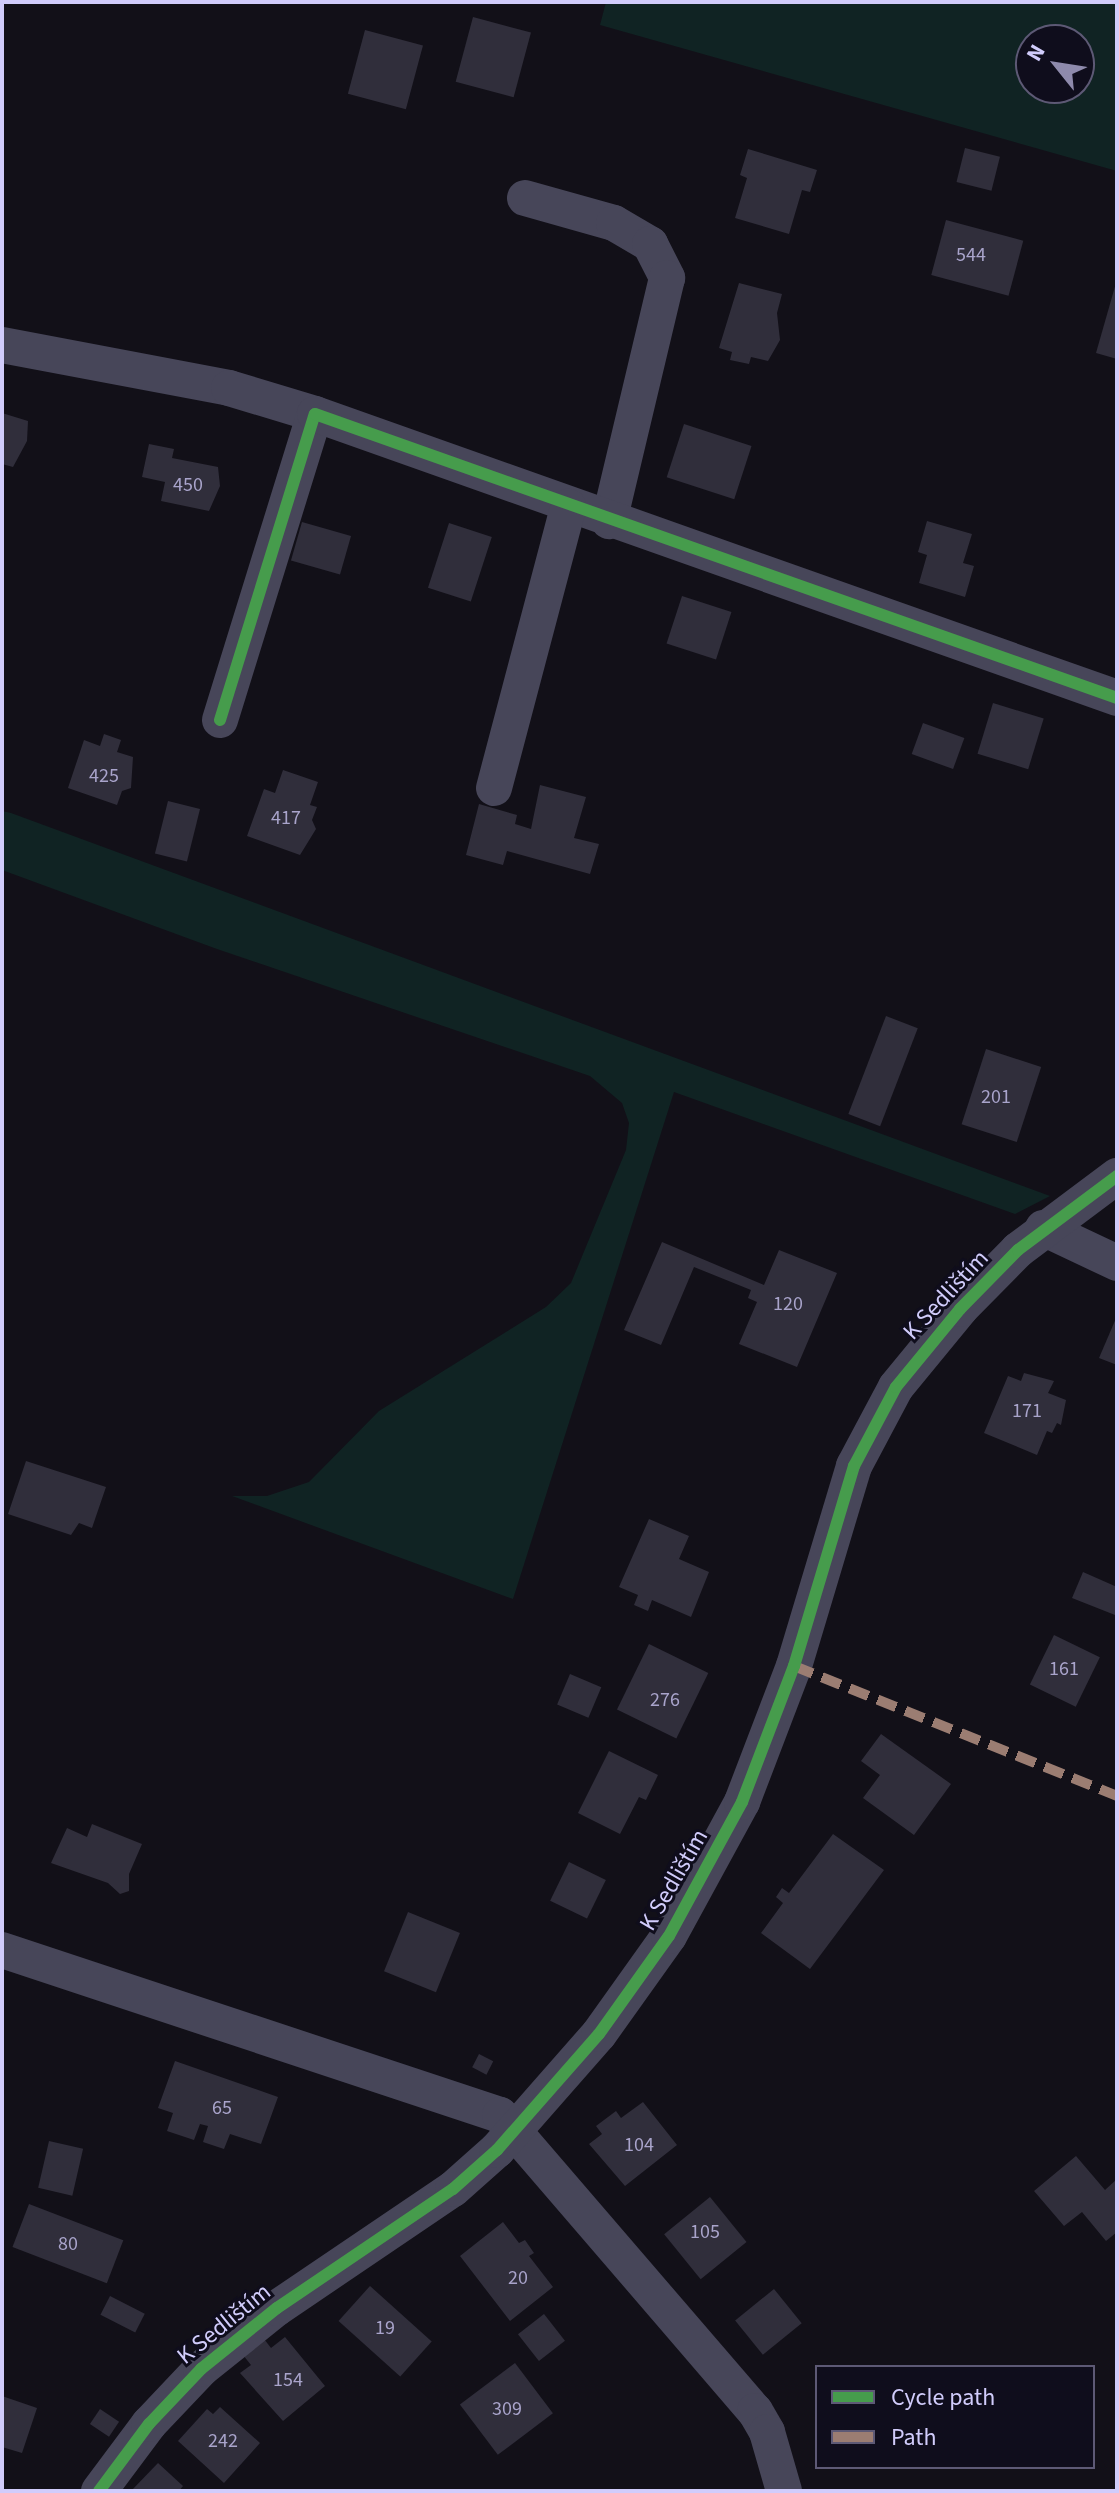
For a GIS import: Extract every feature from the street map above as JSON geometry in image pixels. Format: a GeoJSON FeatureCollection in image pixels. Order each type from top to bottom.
{"type":"FeatureCollection","features":[{"type":"Feature","properties":{"kind":"street"},"geometry":{"type":"LineString","coordinates":[[525,198],[614,223],[650,244],[667,278],[609,521]]}},
{"type":"Feature","properties":{"kind":"street"},"geometry":{"type":"LineString","coordinates":[[2,345],[229,388],[315,414],[568,507],[1117,698]]}},
{"type":"Feature","properties":{"kind":"street"},"geometry":{"type":"LineString","coordinates":[[220,720],[315,414]]}},
{"type":"Feature","properties":{"kind":"street"},"geometry":{"type":"LineString","coordinates":[[494,788],[568,507]]}},
{"type":"Feature","properties":{"kind":"street","name":"K Sedlištím"},"geometry":{"type":"LineString","coordinates":[[99,2491],[141,2433],[201,2369],[277,2308],[453,2189],[514,2131],[640,1979],[718,1852],[794,1666],[854,1466],[896,1387],[960,1309],[1043,1228],[1117,1176]]}},
{"type":"Feature","properties":{"kind":"street"},"geometry":{"type":"LineString","coordinates":[[1043,1228],[1117,1263]]}},
{"type":"Feature","properties":{"kind":"street"},"geometry":{"type":"LineString","coordinates":[[2,1950],[500,2115],[755,2411],[767,2432],[784,2491]]}},
{"type":"Feature","properties":{"kind":"green space"},"geometry":{"type":"Polygon","coordinates":[[[606,2],[1117,2],[1117,171],[600,25],[606,2]]]}},
{"type":"Feature","properties":{"kind":"green space"},"geometry":{"type":"Polygon","coordinates":[[[2,811],[1050,1196],[1015,1214],[674,1092],[513,1599],[232,1496],[267,1496],[309,1482],[379,1411],[546,1307],[571,1283],[626,1150],[629,1123],[622,1103],[590,1076],[217,949],[2,870],[2,811]]]}},
{"type":"Feature","properties":{"kind":"building"},"geometry":{"type":"Polygon","coordinates":[[[473,17],[531,33],[514,97],[456,82],[473,17]]]}},
{"type":"Feature","properties":{"kind":"building"},"geometry":{"type":"Polygon","coordinates":[[[365,30],[423,46],[406,109],[348,94],[365,30]]]}},
{"type":"Feature","properties":{"kind":"building"},"geometry":{"type":"Polygon","coordinates":[[[965,148],[1000,157],[991,191],[957,182],[965,148]]]}},
{"type":"Feature","properties":{"kind":"building"},"geometry":{"type":"Polygon","coordinates":[[[748,149],[817,170],[810,192],[802,190],[789,234],[735,218],[747,178],[740,175],[748,149]]]}},
{"type":"Feature","properties":{"kind":"building"},"geometry":{"type":"Polygon","coordinates":[[[946,220],[1023,241],[1009,296],[931,275],[946,220]]]}},
{"type":"Feature","properties":{"kind":"building"},"geometry":{"type":"Polygon","coordinates":[[[739,283],[782,294],[777,313],[780,340],[768,361],[751,357],[749,364],[730,360],[732,352],[719,348],[739,283]]]}},
{"type":"Feature","properties":{"kind":"building"},"geometry":{"type":"Polygon","coordinates":[[[1117,283],[1117,359],[1096,353],[1117,283]]]}},
{"type":"Feature","properties":{"kind":"building"},"geometry":{"type":"Polygon","coordinates":[[[2,413],[28,421],[27,441],[13,467],[2,464],[2,413]]]}},
{"type":"Feature","properties":{"kind":"building"},"geometry":{"type":"Polygon","coordinates":[[[684,424],[752,446],[734,499],[667,477],[684,424]]]}},
{"type":"Feature","properties":{"kind":"building"},"geometry":{"type":"Polygon","coordinates":[[[149,444],[174,449],[172,458],[218,467],[220,486],[209,511],[161,501],[165,482],[142,477],[149,444]]]}},
{"type":"Feature","properties":{"kind":"building"},"geometry":{"type":"Polygon","coordinates":[[[927,521],[972,534],[963,563],[974,566],[965,597],[919,583],[927,555],[918,552],[927,521]]]}},
{"type":"Feature","properties":{"kind":"building"},"geometry":{"type":"Polygon","coordinates":[[[302,522],[351,536],[340,575],[291,560],[302,522]]]}},
{"type":"Feature","properties":{"kind":"building"},"geometry":{"type":"Polygon","coordinates":[[[449,523],[492,537],[471,602],[428,588],[449,523]]]}},
{"type":"Feature","properties":{"kind":"building"},"geometry":{"type":"Polygon","coordinates":[[[682,596],[731,612],[716,660],[667,644],[682,596]]]}},
{"type":"Feature","properties":{"kind":"building"},"geometry":{"type":"Polygon","coordinates":[[[993,703],[1044,718],[1028,769],[978,754],[993,703]]]}},
{"type":"Feature","properties":{"kind":"building"},"geometry":{"type":"Polygon","coordinates":[[[923,723],[964,738],[953,769],[912,754],[923,723]]]}},
{"type":"Feature","properties":{"kind":"building"},"geometry":{"type":"Polygon","coordinates":[[[104,734],[121,740],[117,752],[133,757],[131,788],[122,791],[117,805],[68,788],[84,740],[100,746],[104,734]]]}},
{"type":"Feature","properties":{"kind":"building"},"geometry":{"type":"Polygon","coordinates":[[[283,770],[318,782],[310,805],[317,807],[312,820],[316,829],[300,855],[247,836],[264,789],[275,793],[283,770]]]}},
{"type":"Feature","properties":{"kind":"building"},"geometry":{"type":"Polygon","coordinates":[[[540,785],[586,797],[574,838],[599,844],[590,874],[507,851],[503,865],[466,855],[479,804],[517,815],[515,824],[531,829],[540,785]]]}},
{"type":"Feature","properties":{"kind":"building"},"geometry":{"type":"Polygon","coordinates":[[[168,801],[200,809],[187,861],[155,853],[168,801]]]}},
{"type":"Feature","properties":{"kind":"building"},"geometry":{"type":"Polygon","coordinates":[[[886,1016],[918,1028],[880,1126],[848,1114],[886,1016]]]}},
{"type":"Feature","properties":{"kind":"building"},"geometry":{"type":"Polygon","coordinates":[[[986,1049],[1041,1067],[1017,1142],[962,1124],[986,1049]]]}},
{"type":"Feature","properties":{"kind":"building"},"geometry":{"type":"Polygon","coordinates":[[[662,1242],[764,1285],[779,1250],[837,1273],[797,1367],[739,1344],[757,1302],[748,1298],[751,1290],[694,1267],[661,1345],[624,1330],[662,1242]]]}},
{"type":"Feature","properties":{"kind":"building"},"geometry":{"type":"Polygon","coordinates":[[[1117,1316],[1117,1365],[1099,1358],[1117,1316]]]}},
{"type":"Feature","properties":{"kind":"building"},"geometry":{"type":"Polygon","coordinates":[[[1024,1373],[1054,1381],[1048,1393],[1066,1400],[1061,1425],[1057,1423],[1052,1433],[1047,1431],[1037,1455],[984,1433],[1008,1376],[1021,1381],[1024,1373]]]}},
{"type":"Feature","properties":{"kind":"building"},"geometry":{"type":"Polygon","coordinates":[[[26,1461],[106,1487],[92,1528],[79,1523],[71,1535],[8,1514],[26,1461]]]}},
{"type":"Feature","properties":{"kind":"building"},"geometry":{"type":"Polygon","coordinates":[[[649,1519],[689,1536],[679,1559],[709,1572],[691,1617],[652,1600],[648,1611],[634,1605],[638,1595],[619,1587],[649,1519]]]}},
{"type":"Feature","properties":{"kind":"building"},"geometry":{"type":"Polygon","coordinates":[[[1083,1572],[1117,1587],[1115,1615],[1072,1598],[1083,1572]]]}},
{"type":"Feature","properties":{"kind":"building"},"geometry":{"type":"Polygon","coordinates":[[[1054,1635],[1100,1657],[1076,1707],[1030,1684],[1054,1635]]]}},
{"type":"Feature","properties":{"kind":"building"},"geometry":{"type":"Polygon","coordinates":[[[649,1644],[708,1673],[676,1739],[617,1710],[649,1644]]]}},
{"type":"Feature","properties":{"kind":"building"},"geometry":{"type":"Polygon","coordinates":[[[570,1674],[601,1687],[588,1718],[557,1704],[570,1674]]]}},
{"type":"Feature","properties":{"kind":"building"},"geometry":{"type":"Polygon","coordinates":[[[881,1734],[951,1784],[914,1835],[863,1798],[880,1775],[861,1761],[881,1734]]]}},
{"type":"Feature","properties":{"kind":"building"},"geometry":{"type":"Polygon","coordinates":[[[609,1751],[658,1775],[646,1800],[639,1797],[620,1834],[578,1813],[609,1751]]]}},
{"type":"Feature","properties":{"kind":"building"},"geometry":{"type":"Polygon","coordinates":[[[92,1824],[142,1844],[129,1874],[129,1891],[120,1894],[108,1883],[51,1863],[67,1828],[87,1837],[92,1824]]]}},
{"type":"Feature","properties":{"kind":"building"},"geometry":{"type":"Polygon","coordinates":[[[833,1834],[884,1870],[810,1969],[761,1933],[783,1903],[776,1897],[782,1888],[789,1893],[833,1834]]]}},
{"type":"Feature","properties":{"kind":"building"},"geometry":{"type":"Polygon","coordinates":[[[569,1862],[606,1880],[587,1919],[550,1901],[569,1862]]]}},
{"type":"Feature","properties":{"kind":"building"},"geometry":{"type":"Polygon","coordinates":[[[408,1912],[460,1933],[436,1992],[384,1971],[408,1912]]]}},
{"type":"Feature","properties":{"kind":"building"},"geometry":{"type":"Polygon","coordinates":[[[479,2054],[493,2061],[486,2075],[472,2067],[479,2054]]]}},
{"type":"Feature","properties":{"kind":"building"},"geometry":{"type":"Polygon","coordinates":[[[175,2061],[278,2097],[261,2144],[230,2134],[224,2149],[203,2142],[208,2126],[200,2124],[194,2140],[167,2131],[173,2113],[158,2108],[175,2061]]]}},
{"type":"Feature","properties":{"kind":"building"},"geometry":{"type":"Polygon","coordinates":[[[643,2102],[677,2145],[625,2186],[589,2144],[602,2134],[596,2126],[616,2111],[621,2118],[643,2102]]]}},
{"type":"Feature","properties":{"kind":"building"},"geometry":{"type":"Polygon","coordinates":[[[49,2141],[83,2149],[72,2196],[38,2188],[49,2141]]]}},
{"type":"Feature","properties":{"kind":"building"},"geometry":{"type":"Polygon","coordinates":[[[1076,2156],[1105,2190],[1117,2179],[1117,2232],[1106,2241],[1082,2212],[1064,2226],[1034,2191],[1076,2156]]]}},
{"type":"Feature","properties":{"kind":"building"},"geometry":{"type":"Polygon","coordinates":[[[710,2197],[747,2242],[701,2279],[664,2234],[710,2197]]]}},
{"type":"Feature","properties":{"kind":"building"},"geometry":{"type":"Polygon","coordinates":[[[29,2204],[123,2240],[107,2283],[13,2247],[29,2204]]]}},
{"type":"Feature","properties":{"kind":"building"},"geometry":{"type":"Polygon","coordinates":[[[503,2222],[519,2243],[525,2240],[534,2253],[529,2256],[553,2287],[510,2321],[460,2256],[503,2222]]]}},
{"type":"Feature","properties":{"kind":"building"},"geometry":{"type":"Polygon","coordinates":[[[370,2286],[432,2342],[400,2376],[339,2321],[370,2286]]]}},
{"type":"Feature","properties":{"kind":"building"},"geometry":{"type":"Polygon","coordinates":[[[774,2289],[802,2323],[763,2355],[735,2320],[774,2289]]]}},
{"type":"Feature","properties":{"kind":"building"},"geometry":{"type":"Polygon","coordinates":[[[110,2296],[145,2314],[135,2332],[100,2315],[110,2296]]]}},
{"type":"Feature","properties":{"kind":"building"},"geometry":{"type":"Polygon","coordinates":[[[544,2314],[565,2341],[539,2361],[518,2334],[544,2314]]]}},
{"type":"Feature","properties":{"kind":"building"},"geometry":{"type":"Polygon","coordinates":[[[261,2335],[271,2348],[285,2337],[325,2386],[283,2421],[240,2373],[251,2365],[239,2350],[261,2335]]]}},
{"type":"Feature","properties":{"kind":"building"},"geometry":{"type":"Polygon","coordinates":[[[515,2363],[553,2413],[498,2455],[460,2405],[515,2363]]]}},
{"type":"Feature","properties":{"kind":"building"},"geometry":{"type":"Polygon","coordinates":[[[2,2396],[37,2408],[22,2453],[2,2447],[2,2396]]]}},
{"type":"Feature","properties":{"kind":"building"},"geometry":{"type":"Polygon","coordinates":[[[220,2407],[260,2443],[224,2483],[178,2441],[207,2409],[213,2414],[220,2407]]]}},
{"type":"Feature","properties":{"kind":"building"},"geometry":{"type":"Polygon","coordinates":[[[100,2409],[119,2422],[109,2437],[90,2424],[100,2409]]]}},
{"type":"Feature","properties":{"kind":"building"},"geometry":{"type":"Polygon","coordinates":[[[158,2463],[183,2486],[179,2491],[131,2491],[158,2463]]]}},
{"type":"Feature","properties":{"kind":"marked path"},"geometry":{"type":"LineString","coordinates":[[794,1666],[1117,1796]]}},
{"type":"Feature","properties":{"kind":"cycle path"},"geometry":{"type":"LineString","coordinates":[[220,720],[315,414],[1117,698]]}},
{"type":"Feature","properties":{"kind":"cycle path"},"geometry":{"type":"LineString","coordinates":[[99,2491],[149,2424],[201,2369],[277,2308],[453,2189],[497,2150],[599,2034],[669,1936],[742,1802],[794,1666],[854,1466],[896,1387],[960,1309],[1018,1250],[1117,1176]]}}]}
